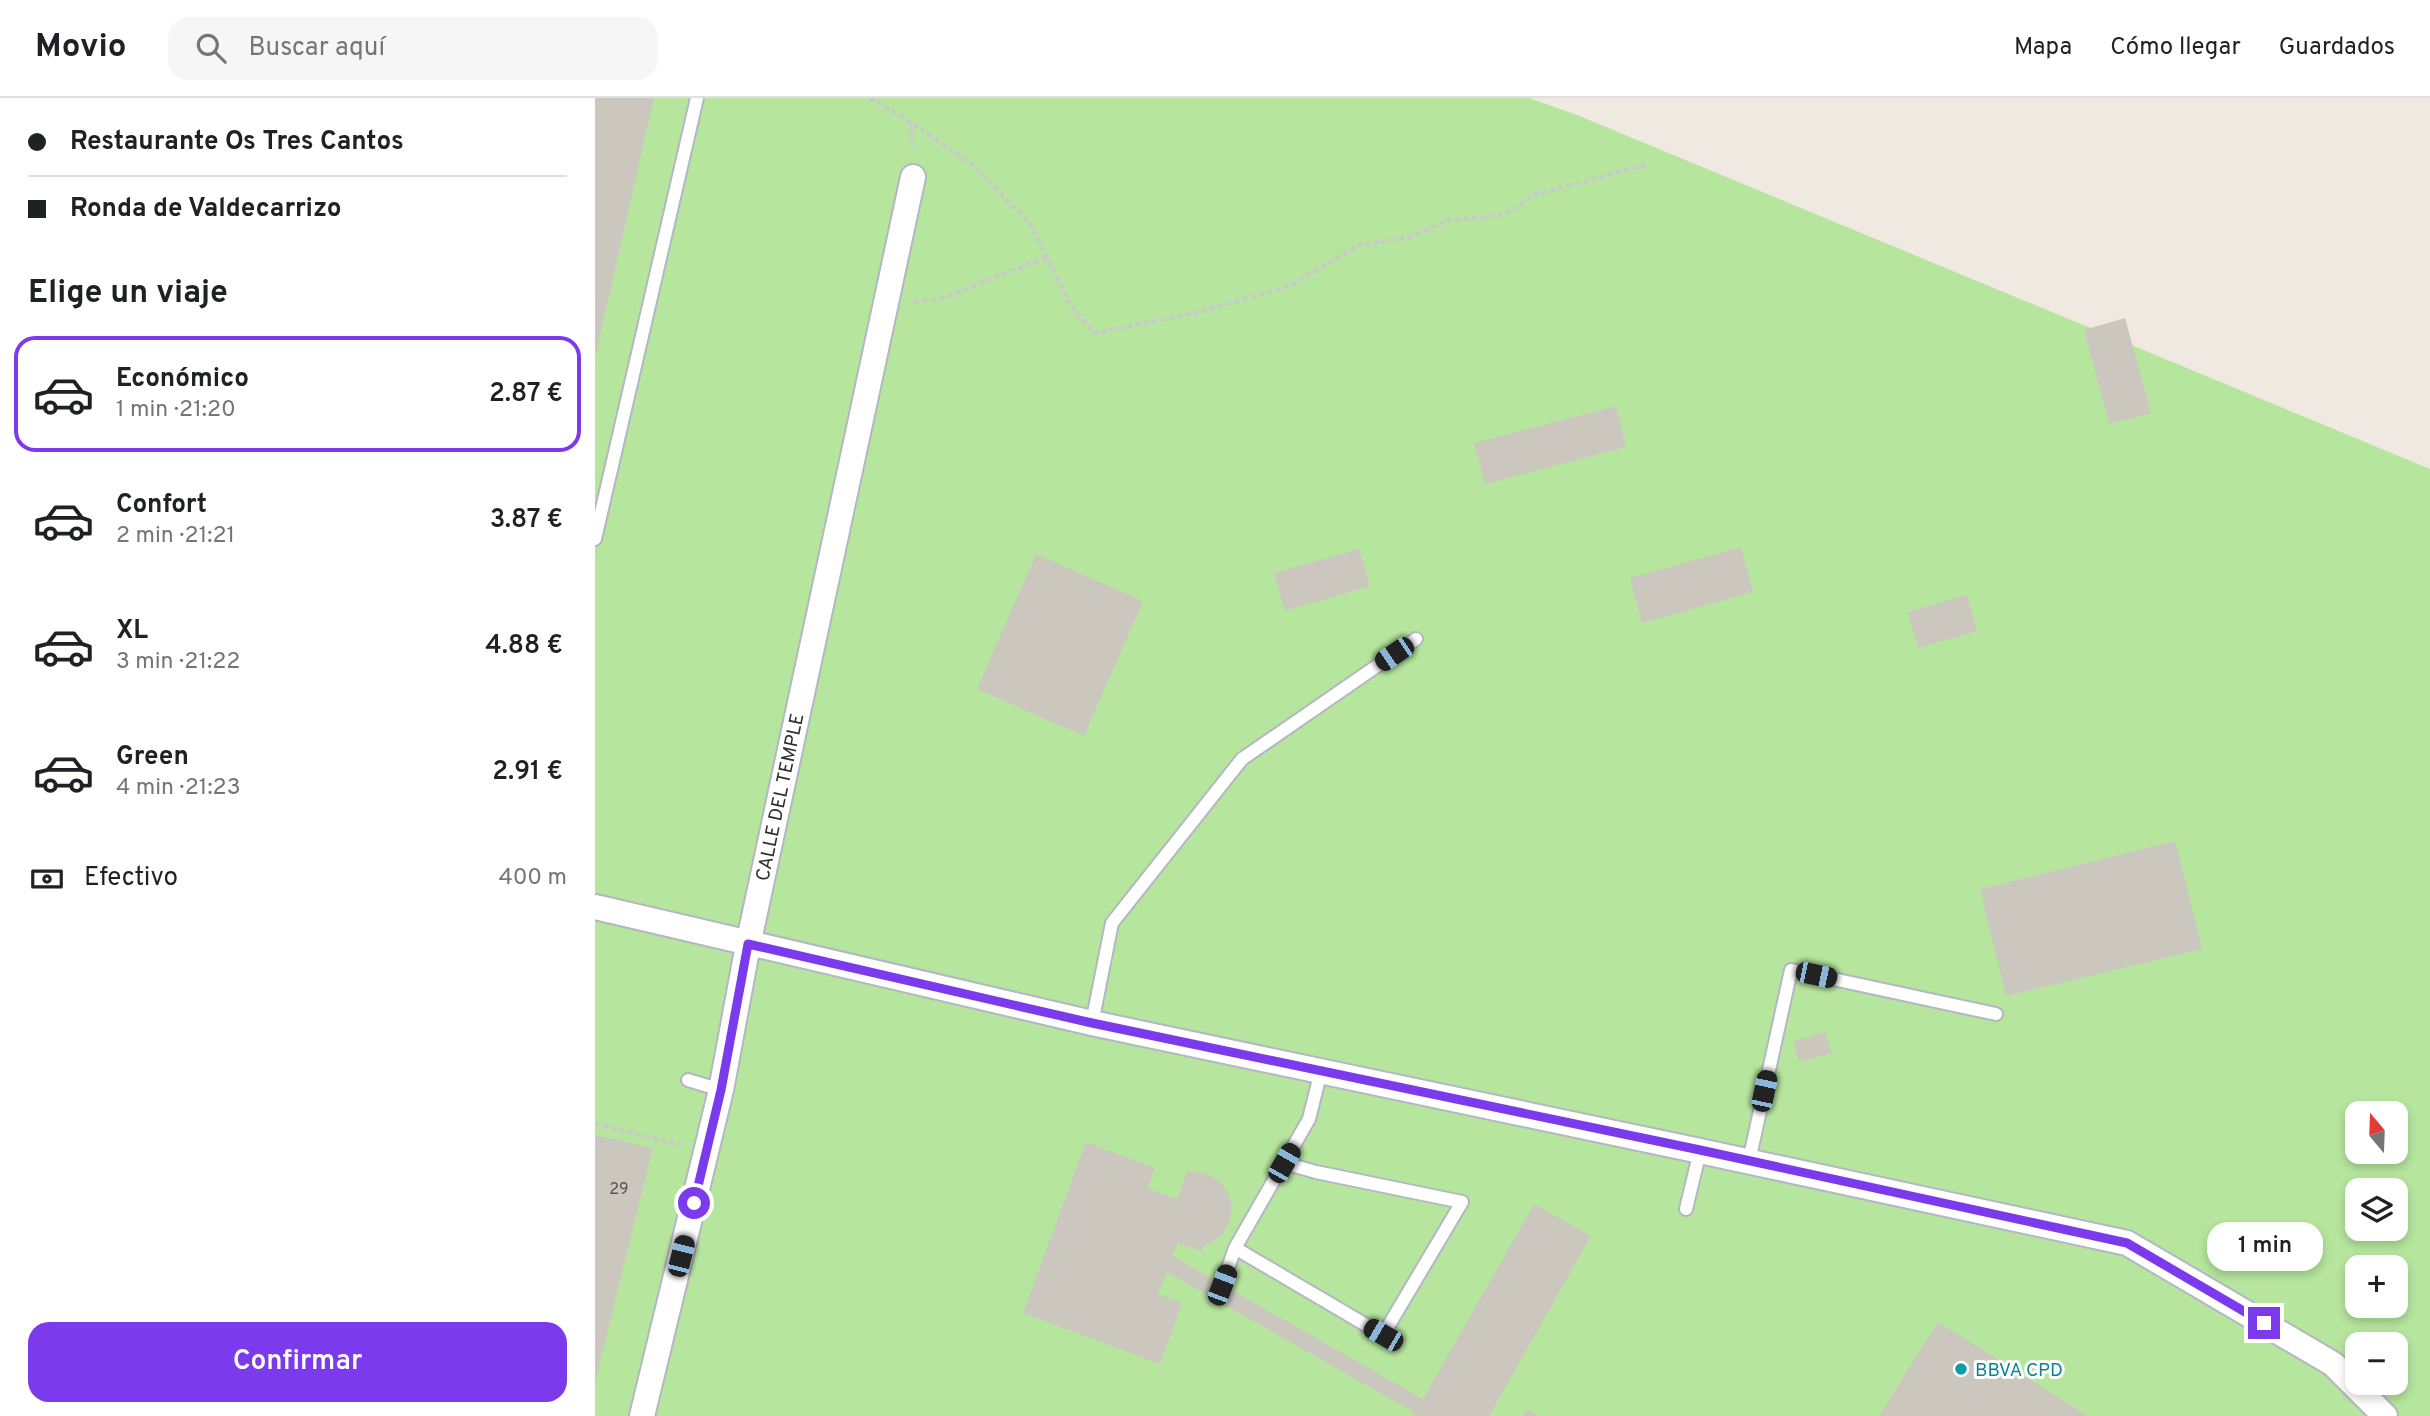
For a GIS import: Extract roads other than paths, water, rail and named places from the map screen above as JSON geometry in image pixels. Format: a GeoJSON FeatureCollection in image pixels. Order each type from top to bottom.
{"type":"FeatureCollection","features":[{"type":"Feature","properties":{"kind":"street","name":"CALLE DEL TEMPLE"},"geometry":{"type":"LineString","coordinates":[[642,1416],[721,1090],[748,944],[913,177]]}},
{"type":"Feature","properties":{"kind":"street"},"geometry":{"type":"LineString","coordinates":[[595,907],[1092,1023],[1700,1150],[2127,1243],[2333,1364],[2385,1416]]}},
{"type":"Feature","properties":{"kind":"lane"},"geometry":{"type":"LineString","coordinates":[[595,539],[697,98]]}},
{"type":"Feature","properties":{"kind":"lane"},"geometry":{"type":"LineString","coordinates":[[1092,1023],[1112,923],[1242,759],[1416,639]]}},
{"type":"Feature","properties":{"kind":"lane"},"geometry":{"type":"LineString","coordinates":[[1749,1161],[1791,970],[1996,1014]]}},
{"type":"Feature","properties":{"kind":"lane"},"geometry":{"type":"LineString","coordinates":[[1222,1285],[1235,1248],[1309,1119],[1321,1071]]}},
{"type":"Feature","properties":{"kind":"lane"},"geometry":{"type":"LineString","coordinates":[[688,1080],[721,1090]]}},
{"type":"Feature","properties":{"kind":"lane"},"geometry":{"type":"LineString","coordinates":[[1686,1209],[1700,1150]]}},
{"type":"Feature","properties":{"kind":"lane"},"geometry":{"type":"LineString","coordinates":[[1235,1248],[1383,1335],[1462,1202],[1284,1163]]}},
{"type":"Feature","properties":{"kind":"place","name":"BBVA CPD"},"geometry":{"type":"Point","coordinates":[1961,1369]}}]}
